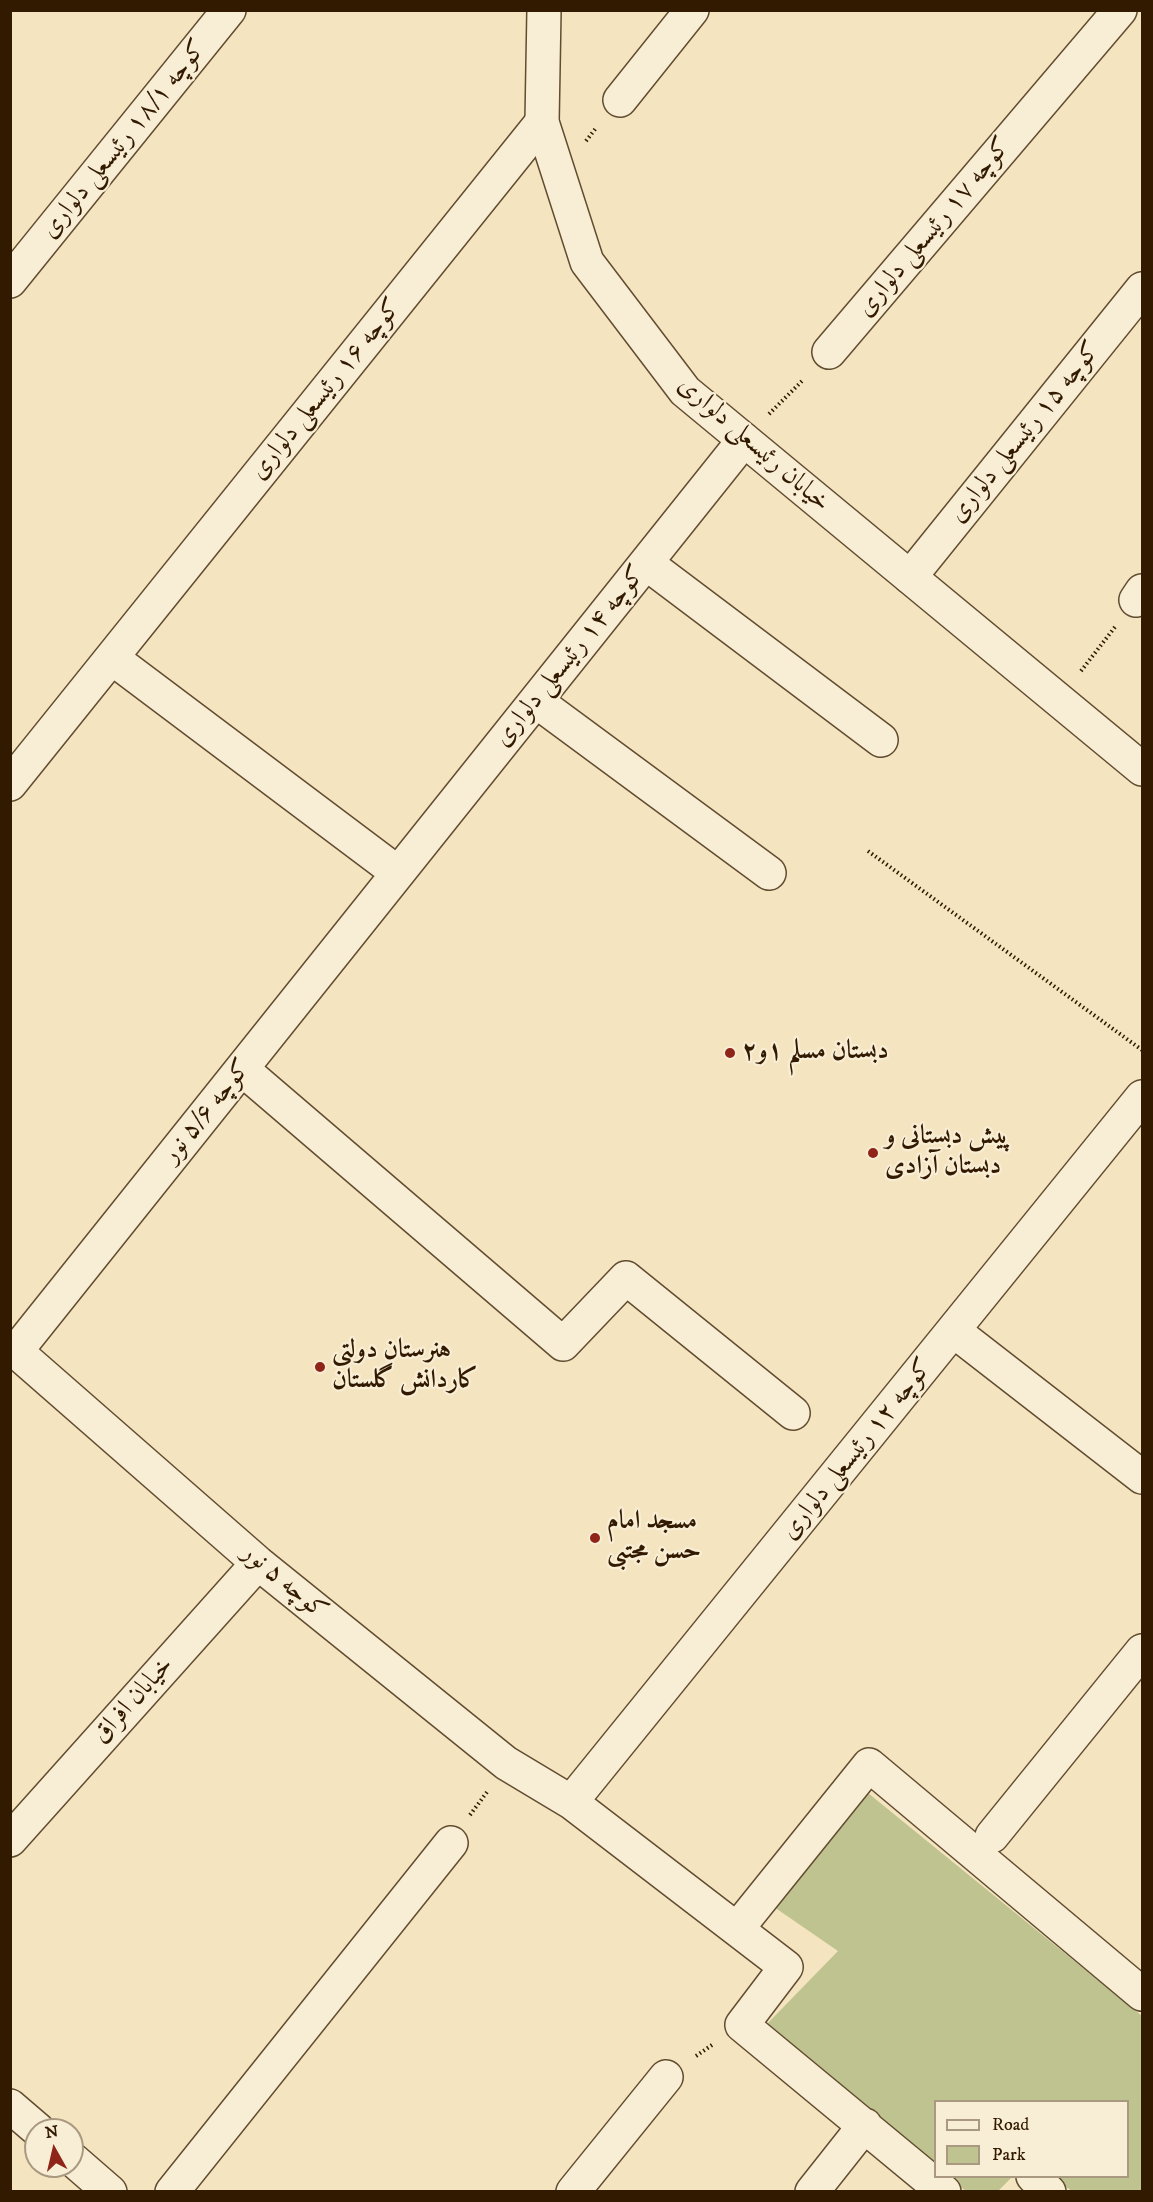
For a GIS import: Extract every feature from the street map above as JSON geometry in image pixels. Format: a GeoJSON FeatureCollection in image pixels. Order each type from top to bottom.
{"type":"FeatureCollection","features":[{"type":"Feature","properties":{"kind":"street","name":"کوچه ۱۸/۱ رئیسعلی دلواری"},"geometry":{"type":"LineString","coordinates":[[14,270],[229,10]]}},
{"type":"Feature","properties":{"kind":"street","name":"خیابان رئیسعلی دلواری"},"geometry":{"type":"LineString","coordinates":[[544,10],[542,122],[587,262],[685,391],[1143,770]]}},
{"type":"Feature","properties":{"kind":"street"},"geometry":{"type":"LineString","coordinates":[[620,100],[692,10]]}},
{"type":"Feature","properties":{"kind":"street","name":"کوچه ۱۷ رئیسعلی دلواری"},"geometry":{"type":"LineString","coordinates":[[829,352],[1120,10]]}},
{"type":"Feature","properties":{"kind":"street","name":"کوچه ۱۶ رئیسعلی دلواری"},"geometry":{"type":"LineString","coordinates":[[10,784],[542,122]]}},
{"type":"Feature","properties":{"kind":"street","name":"کوچه ۱۵ رئیسعلی دلواری"},"geometry":{"type":"LineString","coordinates":[[910,577],[1143,289]]}},
{"type":"Feature","properties":{"kind":"street","name":"کوچه ۱۴ رئیسعلی دلواری"},"geometry":{"type":"LineString","coordinates":[[398,873],[744,440]]}},
{"type":"Feature","properties":{"kind":"street"},"geometry":{"type":"LineString","coordinates":[[646,563],[881,740]]}},
{"type":"Feature","properties":{"kind":"street"},"geometry":{"type":"LineString","coordinates":[[112,658],[398,873]]}},
{"type":"Feature","properties":{"kind":"street"},"geometry":{"type":"LineString","coordinates":[[536,701],[769,873]]}},
{"type":"Feature","properties":{"kind":"street","name":"کوچه ۵/۶ نور"},"geometry":{"type":"LineString","coordinates":[[14,1348],[242,1069],[398,873]]}},
{"type":"Feature","properties":{"kind":"street"},"geometry":{"type":"LineString","coordinates":[[242,1069],[562,1344],[626,1278],[793,1413]]}},
{"type":"Feature","properties":{"kind":"street","name":"کوچه ۱۲ رئیسعلی دلواری"},"geometry":{"type":"LineString","coordinates":[[571,1802],[1143,1097]]}},
{"type":"Feature","properties":{"kind":"street"},"geometry":{"type":"LineString","coordinates":[[954,1331],[1143,1477]]}},
{"type":"Feature","properties":{"kind":"street","name":"کوچه ۵ نور"},"geometry":{"type":"LineString","coordinates":[[14,1348],[258,1563],[506,1763],[571,1802],[786,1967],[742,2025]]}},
{"type":"Feature","properties":{"kind":"street","name":"خیابان افراق"},"geometry":{"type":"LineString","coordinates":[[10,1840],[258,1563]]}},
{"type":"Feature","properties":{"kind":"street"},"geometry":{"type":"LineString","coordinates":[[992,1836],[1143,1651]]}},
{"type":"Feature","properties":{"kind":"street"},"geometry":{"type":"LineString","coordinates":[[737,1929],[869,1765],[1143,1994]]}},
{"type":"Feature","properties":{"kind":"street"},"geometry":{"type":"LineString","coordinates":[[172,2192],[451,1843]]}},
{"type":"Feature","properties":{"kind":"street"},"geometry":{"type":"LineString","coordinates":[[742,2025],[944,2192]]}},
{"type":"Feature","properties":{"kind":"street"},"geometry":{"type":"LineString","coordinates":[[573,2192],[666,2077]]}},
{"type":"Feature","properties":{"kind":"street"},"geometry":{"type":"LineString","coordinates":[[10,2106],[24,2118]]}},
{"type":"Feature","properties":{"kind":"street"},"geometry":{"type":"LineString","coordinates":[[812,2192],[865,2125]]}},
{"type":"Feature","properties":{"kind":"street"},"geometry":{"type":"LineString","coordinates":[[84,2169],[110,2192]]}},
{"type":"Feature","properties":{"kind":"street"},"geometry":{"type":"LineString","coordinates":[[1015,2192],[1030,2178]]}},
{"type":"Feature","properties":{"kind":"street"},"geometry":{"type":"LineString","coordinates":[[1034,2178],[1049,2192]]}},
{"type":"Feature","properties":{"kind":"path"},"geometry":{"type":"LineString","coordinates":[[559,174],[620,100]]}},
{"type":"Feature","properties":{"kind":"path"},"geometry":{"type":"LineString","coordinates":[[744,440],[829,352]]}},
{"type":"Feature","properties":{"kind":"path"},"geometry":{"type":"LineString","coordinates":[[1058,700],[1139,595]]}},
{"type":"Feature","properties":{"kind":"path"},"geometry":{"type":"LineString","coordinates":[[868,851],[1143,1050]]}},
{"type":"Feature","properties":{"kind":"path"},"geometry":{"type":"LineString","coordinates":[[451,1843],[506,1763]]}},
{"type":"Feature","properties":{"kind":"path"},"geometry":{"type":"LineString","coordinates":[[666,2077],[742,2025]]}},
{"type":"Feature","properties":{"kind":"green space"},"geometry":{"type":"Polygon","coordinates":[[[868,1793],[1142,2016],[1142,2191],[1072,2191],[1053,2178],[1129,2178],[1129,2100],[934,2100],[934,2165],[766,2025],[838,1951],[774,1907],[868,1793]]]}},
{"type":"Feature","properties":{"kind":"green space"},"geometry":{"type":"Polygon","coordinates":[[[949,2178],[1011,2178],[997,2192],[966,2191],[949,2178]]]}},
{"type":"Feature","properties":{"kind":"place","name":"دبستان مسلم ۱و۲"},"geometry":{"type":"Point","coordinates":[730,1053]}},
{"type":"Feature","properties":{"kind":"place","name":"پیش دبستانی و دبستان آزادی"},"geometry":{"type":"Point","coordinates":[873,1153]}},
{"type":"Feature","properties":{"kind":"place","name":"هنرستان دولتی کاردانش گلستان"},"geometry":{"type":"Point","coordinates":[320,1367]}},
{"type":"Feature","properties":{"kind":"place","name":"مسجد امام حسن مجتبی"},"geometry":{"type":"Point","coordinates":[595,1538]}}]}
